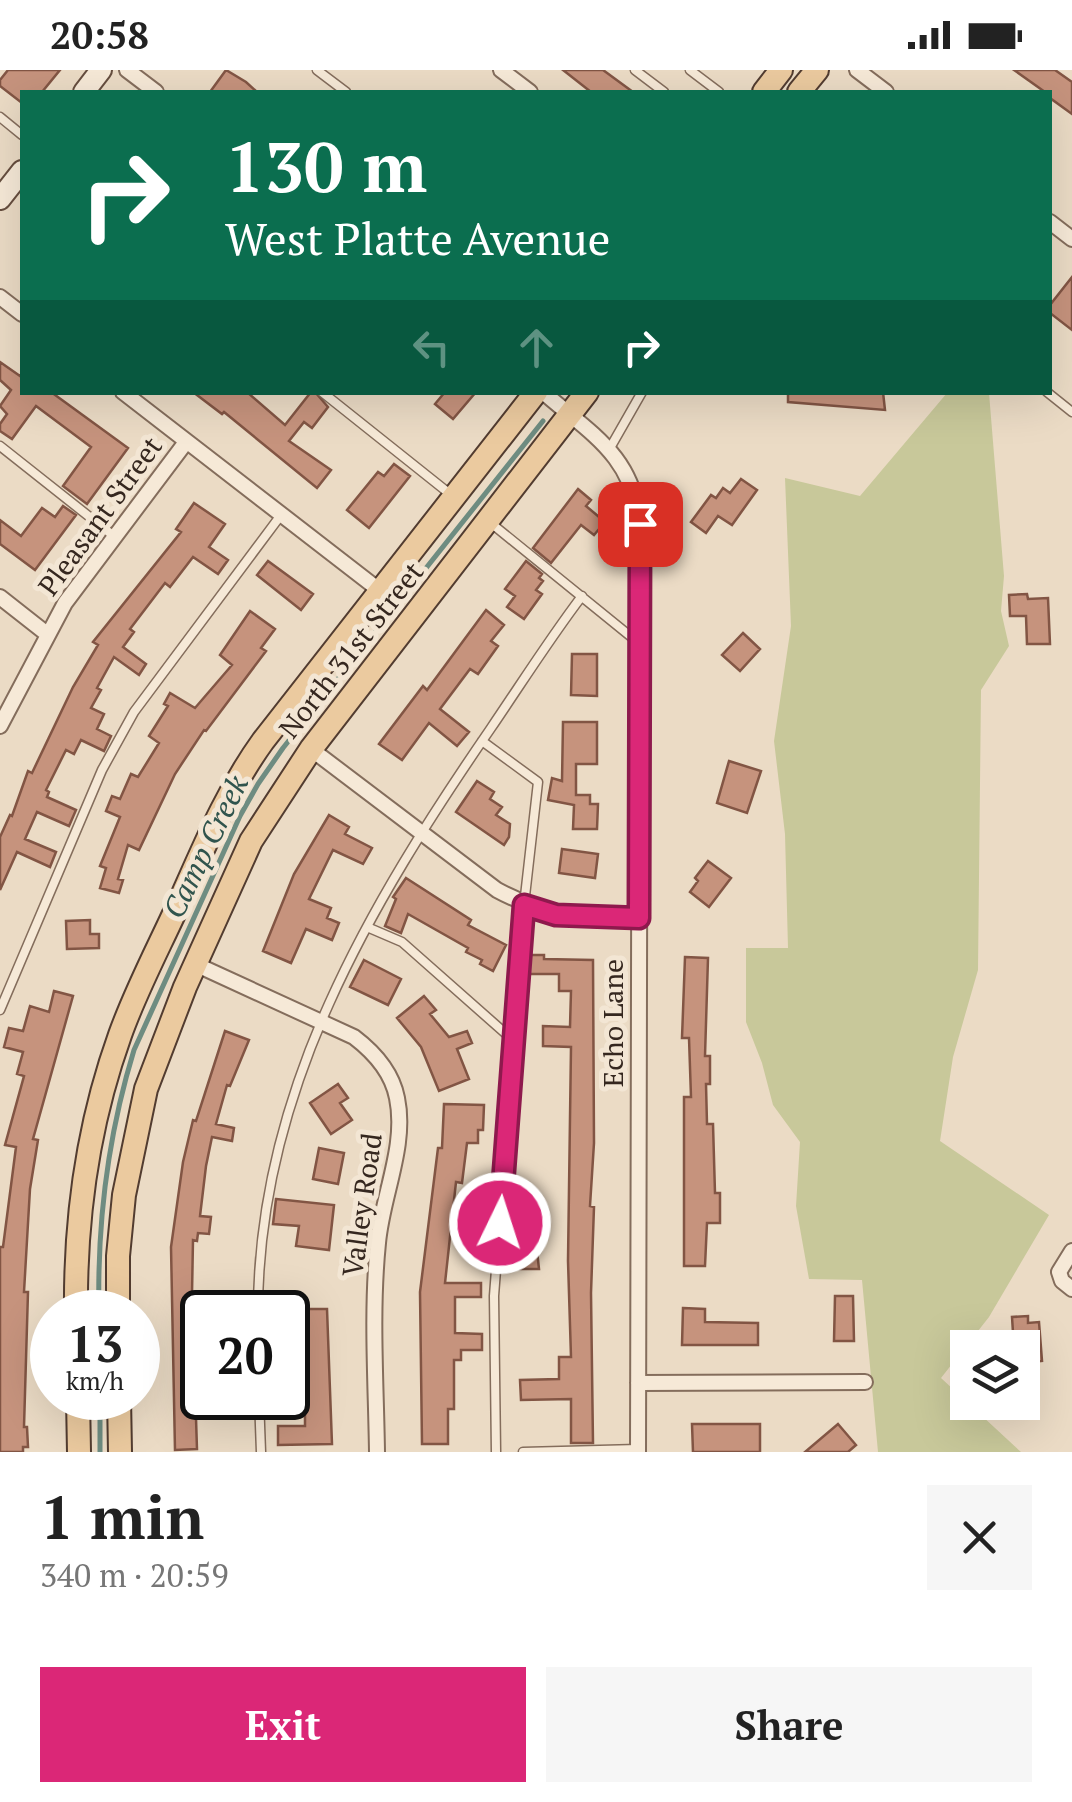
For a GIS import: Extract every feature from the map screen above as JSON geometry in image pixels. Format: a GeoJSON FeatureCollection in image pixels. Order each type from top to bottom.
{"type":"FeatureCollection","features":[{"type":"Feature","properties":{"kind":"main road"},"geometry":{"type":"LineString","coordinates":[[86,90],[102,70]]}},
{"type":"Feature","properties":{"kind":"main road"},"geometry":{"type":"LineString","coordinates":[[766,90],[781,70]]}},
{"type":"Feature","properties":{"kind":"main road"},"geometry":{"type":"LineString","coordinates":[[801,90],[817,70]]}},
{"type":"Feature","properties":{"kind":"main road"},"geometry":{"type":"LineString","coordinates":[[0,200],[20,174]]}},
{"type":"Feature","properties":{"kind":"main road","name":"North 31st Street"},"geometry":{"type":"LineString","coordinates":[[77,1290],[87,1162],[95,1117],[120,1034],[227,796],[263,741],[379,590],[538,395]]}},
{"type":"Feature","properties":{"kind":"main road","name":"North 31st Street"},"geometry":{"type":"LineString","coordinates":[[118,1290],[124,1194],[135,1131],[161,1045],[251,842],[311,749],[585,395]]}},
{"type":"Feature","properties":{"kind":"main road"},"geometry":{"type":"LineString","coordinates":[[78,1420],[79,1452]]}},
{"type":"Feature","properties":{"kind":"main road"},"geometry":{"type":"LineString","coordinates":[[119,1420],[120,1452]]}},
{"type":"Feature","properties":{"kind":"street"},"geometry":{"type":"LineString","coordinates":[[127,70],[153,90]]}},
{"type":"Feature","properties":{"kind":"street"},"geometry":{"type":"LineString","coordinates":[[501,70],[527,90]]}},
{"type":"Feature","properties":{"kind":"street"},"geometry":{"type":"LineString","coordinates":[[857,70],[883,90]]}},
{"type":"Feature","properties":{"kind":"street"},"geometry":{"type":"LineString","coordinates":[[1052,224],[1072,239]]}},
{"type":"Feature","properties":{"kind":"street"},"geometry":{"type":"LineString","coordinates":[[0,296],[20,312]]}},
{"type":"Feature","properties":{"kind":"street"},"geometry":{"type":"LineString","coordinates":[[127,395],[379,590]]}},
{"type":"Feature","properties":{"kind":"street","name":"Echo Lane"},"geometry":{"type":"LineString","coordinates":[[544,395],[610,448],[627,472],[637,498],[638,1451]]}},
{"type":"Feature","properties":{"kind":"street","name":"Pleasant Street"},"geometry":{"type":"LineString","coordinates":[[0,726],[72,592],[186,442]]}},
{"type":"Feature","properties":{"kind":"street"},"geometry":{"type":"LineString","coordinates":[[0,597],[47,634]]}},
{"type":"Feature","properties":{"kind":"street"},"geometry":{"type":"LineString","coordinates":[[311,749],[497,890],[524,905],[556,915],[639,918]]}},
{"type":"Feature","properties":{"kind":"street","name":"Valley Road"},"geometry":{"type":"LineString","coordinates":[[194,964],[354,1037],[370,1049],[392,1081],[398,1099],[396,1149],[378,1238],[375,1280],[377,1452]]}},
{"type":"Feature","properties":{"kind":"street"},"geometry":{"type":"LineString","coordinates":[[1072,1251],[1059,1272],[1062,1281],[1072,1289]]}},
{"type":"Feature","properties":{"kind":"street"},"geometry":{"type":"LineString","coordinates":[[638,1382],[865,1382]]}},
{"type":"Feature","properties":{"kind":"lane"},"geometry":{"type":"LineString","coordinates":[[317,70],[343,90]]}},
{"type":"Feature","properties":{"kind":"lane"},"geometry":{"type":"LineString","coordinates":[[635,70],[661,90]]}},
{"type":"Feature","properties":{"kind":"lane"},"geometry":{"type":"LineString","coordinates":[[690,70],[716,90]]}},
{"type":"Feature","properties":{"kind":"lane"},"geometry":{"type":"LineString","coordinates":[[0,117],[20,133]]}},
{"type":"Feature","properties":{"kind":"lane"},"geometry":{"type":"LineString","coordinates":[[326,395],[454,496]]}},
{"type":"Feature","properties":{"kind":"lane"},"geometry":{"type":"LineString","coordinates":[[610,448],[640,395]]}},
{"type":"Feature","properties":{"kind":"lane"},"geometry":{"type":"LineString","coordinates":[[1051,395],[1072,412]]}},
{"type":"Feature","properties":{"kind":"lane"},"geometry":{"type":"LineString","coordinates":[[0,446],[115,536]]}},
{"type":"Feature","properties":{"kind":"lane"},"geometry":{"type":"LineString","coordinates":[[0,1010],[102,770],[134,712],[281,515]]}},
{"type":"Feature","properties":{"kind":"lane"},"geometry":{"type":"LineString","coordinates":[[489,521],[640,644]]}},
{"type":"Feature","properties":{"kind":"lane"},"geometry":{"type":"LineString","coordinates":[[258,1290],[258,1263],[284,1118],[321,1023],[384,892],[420,832],[582,596]]}},
{"type":"Feature","properties":{"kind":"lane"},"geometry":{"type":"LineString","coordinates":[[482,741],[538,782],[524,905],[494,1296],[496,1452]]}},
{"type":"Feature","properties":{"kind":"lane"},"geometry":{"type":"LineString","coordinates":[[367,927],[402,942],[514,1041]]}},
{"type":"Feature","properties":{"kind":"lane"},"geometry":{"type":"LineString","coordinates":[[259,1420],[260,1452]]}},
{"type":"Feature","properties":{"kind":"lane"},"geometry":{"type":"LineString","coordinates":[[523,1452],[638,1451]]}},
{"type":"Feature","properties":{"kind":"green space"},"geometry":{"type":"Polygon","coordinates":[[[945,395],[989,395],[1004,576],[1001,611],[1009,646],[981,690],[978,970],[953,1057],[940,1141],[1049,1215],[979,1330],[950,1330],[950,1367],[941,1378],[950,1386],[950,1420],[986,1420],[1021,1452],[878,1452],[862,1280],[809,1279],[796,1206],[800,1142],[773,1105],[746,1022],[746,948],[788,948],[785,834],[774,741],[791,626],[785,478],[860,496],[945,395]]]}},
{"type":"Feature","properties":{"kind":"building"},"geometry":{"type":"Polygon","coordinates":[[[8,70],[60,70],[44,90],[20,90],[20,101],[0,86],[8,70]]]}},
{"type":"Feature","properties":{"kind":"building"},"geometry":{"type":"Polygon","coordinates":[[[226,70],[255,90],[211,90],[226,70]]]}},
{"type":"Feature","properties":{"kind":"building"},"geometry":{"type":"Polygon","coordinates":[[[563,70],[603,70],[630,90],[588,90],[563,70]]]}},
{"type":"Feature","properties":{"kind":"building"},"geometry":{"type":"Polygon","coordinates":[[[1014,70],[1055,70],[1072,82],[1072,114],[1052,99],[1052,90],[1042,90],[1014,70]]]}},
{"type":"Feature","properties":{"kind":"building"},"geometry":{"type":"Polygon","coordinates":[[[1072,277],[1072,330],[1052,315],[1052,302],[1072,277]]]}},
{"type":"Feature","properties":{"kind":"building"},"geometry":{"type":"Polygon","coordinates":[[[0,362],[20,376],[20,395],[55,395],[128,448],[87,504],[63,486],[91,447],[36,406],[12,439],[0,431],[7,414],[0,406],[11,390],[0,380],[0,362]]]}},
{"type":"Feature","properties":{"kind":"building"},"geometry":{"type":"Polygon","coordinates":[[[197,395],[250,395],[285,425],[309,395],[318,395],[328,407],[312,428],[304,422],[289,441],[331,470],[317,488],[197,395]]]}},
{"type":"Feature","properties":{"kind":"building"},"geometry":{"type":"Polygon","coordinates":[[[442,395],[473,395],[453,419],[435,404],[442,395]]]}},
{"type":"Feature","properties":{"kind":"building"},"geometry":{"type":"Polygon","coordinates":[[[788,395],[883,395],[885,410],[788,402],[788,395]]]}},
{"type":"Feature","properties":{"kind":"building"},"geometry":{"type":"Polygon","coordinates":[[[394,464],[410,476],[369,528],[347,510],[378,472],[384,476],[394,464]]]}},
{"type":"Feature","properties":{"kind":"building"},"geometry":{"type":"Polygon","coordinates":[[[741,479],[757,490],[732,525],[718,516],[706,533],[691,522],[711,495],[716,498],[723,488],[730,493],[741,479]]]}},
{"type":"Feature","properties":{"kind":"building"},"geometry":{"type":"Polygon","coordinates":[[[578,489],[591,500],[586,506],[605,522],[594,535],[581,525],[551,563],[533,548],[578,489]]]}},
{"type":"Feature","properties":{"kind":"building"},"geometry":{"type":"Polygon","coordinates":[[[194,503],[225,524],[209,547],[228,560],[218,574],[193,557],[170,587],[165,583],[130,629],[134,632],[123,647],[146,664],[139,675],[114,657],[97,688],[101,690],[91,708],[104,714],[97,729],[111,736],[104,751],[81,740],[74,754],[66,750],[46,790],[47,797],[76,810],[69,826],[37,812],[25,839],[56,852],[50,867],[17,852],[0,890],[0,837],[28,771],[32,773],[98,645],[93,642],[181,532],[176,529],[194,503]]]}},
{"type":"Feature","properties":{"kind":"building"},"geometry":{"type":"Polygon","coordinates":[[[63,506],[76,515],[35,570],[0,544],[0,520],[21,536],[42,508],[55,517],[63,506]]]}},
{"type":"Feature","properties":{"kind":"building"},"geometry":{"type":"Polygon","coordinates":[[[268,561],[313,594],[301,610],[257,575],[268,561]]]}},
{"type":"Feature","properties":{"kind":"building"},"geometry":{"type":"Polygon","coordinates":[[[526,561],[542,574],[539,578],[543,581],[536,590],[542,594],[524,619],[507,607],[515,596],[505,589],[526,561]]]}},
{"type":"Feature","properties":{"kind":"building"},"geometry":{"type":"Polygon","coordinates":[[[1027,594],[1028,599],[1048,598],[1050,644],[1027,644],[1026,616],[1010,616],[1009,595],[1027,594]]]}},
{"type":"Feature","properties":{"kind":"building"},"geometry":{"type":"Polygon","coordinates":[[[486,610],[504,625],[491,641],[498,646],[478,674],[470,669],[440,709],[469,732],[457,746],[429,723],[402,760],[379,744],[423,686],[427,690],[486,610]]]}},
{"type":"Feature","properties":{"kind":"building"},"geometry":{"type":"Polygon","coordinates":[[[250,611],[275,629],[261,648],[266,651],[175,774],[139,850],[128,845],[118,879],[123,880],[119,893],[100,888],[106,868],[100,866],[120,817],[106,811],[112,796],[120,799],[131,774],[138,777],[159,743],[149,736],[168,706],[164,704],[170,693],[195,708],[232,665],[220,655],[250,611]]]}},
{"type":"Feature","properties":{"kind":"building"},"geometry":{"type":"Polygon","coordinates":[[[743,633],[760,649],[740,671],[722,655],[743,633]]]}},
{"type":"Feature","properties":{"kind":"building"},"geometry":{"type":"Polygon","coordinates":[[[572,654],[597,654],[597,696],[571,695],[572,654]]]}},
{"type":"Feature","properties":{"kind":"building"},"geometry":{"type":"Polygon","coordinates":[[[563,722],[597,722],[597,764],[576,764],[576,795],[590,795],[590,804],[598,804],[597,829],[573,829],[574,805],[548,800],[552,778],[562,781],[563,722]]]}},
{"type":"Feature","properties":{"kind":"building"},"geometry":{"type":"Polygon","coordinates":[[[729,761],[761,771],[747,813],[717,803],[729,761]]]}},
{"type":"Feature","properties":{"kind":"building"},"geometry":{"type":"Polygon","coordinates":[[[477,781],[494,792],[490,799],[502,807],[496,815],[510,824],[504,845],[456,812],[477,781]]]}},
{"type":"Feature","properties":{"kind":"building"},"geometry":{"type":"Polygon","coordinates":[[[329,815],[349,827],[345,834],[372,848],[363,864],[333,850],[309,899],[331,908],[327,918],[339,923],[332,940],[306,929],[291,963],[263,951],[294,874],[329,815]]]}},
{"type":"Feature","properties":{"kind":"building"},"geometry":{"type":"Polygon","coordinates":[[[562,849],[598,854],[595,878],[559,873],[562,849]]]}},
{"type":"Feature","properties":{"kind":"building"},"geometry":{"type":"Polygon","coordinates":[[[708,861],[731,878],[709,907],[690,892],[708,861]]]}},
{"type":"Feature","properties":{"kind":"building"},"geometry":{"type":"Polygon","coordinates":[[[406,878],[471,920],[468,925],[506,945],[493,971],[466,952],[468,948],[408,914],[401,933],[385,926],[396,899],[393,897],[406,878]]]}},
{"type":"Feature","properties":{"kind":"building"},"geometry":{"type":"Polygon","coordinates":[[[90,920],[90,934],[99,934],[99,948],[67,949],[66,921],[90,920]]]}},
{"type":"Feature","properties":{"kind":"building"},"geometry":{"type":"Polygon","coordinates":[[[528,955],[593,960],[593,1443],[571,1443],[571,1399],[521,1400],[520,1380],[559,1379],[559,1357],[571,1357],[571,1047],[543,1046],[543,1026],[570,1027],[571,991],[559,991],[559,974],[527,974],[528,955]]]}},
{"type":"Feature","properties":{"kind":"building"},"geometry":{"type":"Polygon","coordinates":[[[685,957],[708,958],[707,1124],[713,1124],[720,1223],[707,1223],[705,1266],[684,1266],[684,1097],[691,1097],[689,1038],[682,1038],[685,957]]]}},
{"type":"Feature","properties":{"kind":"building"},"geometry":{"type":"Polygon","coordinates":[[[364,960],[401,979],[388,1005],[350,987],[364,960]]]}},
{"type":"Feature","properties":{"kind":"building"},"geometry":{"type":"Polygon","coordinates":[[[54,991],[73,996],[33,1139],[38,1140],[30,1189],[24,1292],[28,1292],[24,1427],[28,1447],[23,1447],[23,1452],[0,1452],[0,1247],[16,1147],[5,1145],[24,1076],[17,1074],[23,1052],[4,1047],[9,1028],[23,1031],[30,1006],[49,1012],[54,991]]]}},
{"type":"Feature","properties":{"kind":"building"},"geometry":{"type":"Polygon","coordinates":[[[424,996],[436,1010],[430,1014],[449,1037],[467,1031],[472,1043],[457,1049],[469,1079],[439,1091],[421,1047],[397,1018],[424,996]]]}},
{"type":"Feature","properties":{"kind":"building"},"geometry":{"type":"Polygon","coordinates":[[[225,1031],[249,1040],[230,1086],[227,1085],[216,1124],[234,1128],[232,1141],[212,1137],[206,1166],[200,1216],[211,1217],[209,1234],[198,1233],[197,1241],[193,1240],[192,1290],[180,1290],[180,1420],[196,1420],[197,1449],[175,1450],[171,1247],[183,1162],[193,1120],[196,1121],[225,1031]]]}},
{"type":"Feature","properties":{"kind":"building"},"geometry":{"type":"Polygon","coordinates":[[[338,1084],[348,1098],[340,1103],[352,1120],[331,1134],[310,1103],[338,1084]]]}},
{"type":"Feature","properties":{"kind":"building"},"geometry":{"type":"Polygon","coordinates":[[[444,1104],[484,1105],[483,1130],[478,1130],[478,1143],[467,1143],[462,1183],[456,1182],[445,1283],[481,1283],[481,1297],[455,1297],[455,1333],[482,1334],[482,1350],[461,1350],[461,1360],[454,1360],[454,1409],[448,1409],[448,1444],[422,1444],[420,1292],[438,1148],[442,1148],[444,1104]]]}},
{"type":"Feature","properties":{"kind":"building"},"geometry":{"type":"Polygon","coordinates":[[[319,1148],[344,1153],[338,1184],[313,1179],[319,1148]]]}},
{"type":"Feature","properties":{"kind":"building"},"geometry":{"type":"Polygon","coordinates":[[[276,1199],[334,1205],[329,1250],[296,1246],[299,1226],[273,1224],[276,1199]]]}},
{"type":"Feature","properties":{"kind":"building"},"geometry":{"type":"Polygon","coordinates":[[[535,1231],[539,1269],[520,1269],[520,1251],[513,1251],[512,1232],[535,1231]]]}},
{"type":"Feature","properties":{"kind":"building"},"geometry":{"type":"Polygon","coordinates":[[[835,1296],[853,1296],[854,1341],[834,1341],[835,1296]]]}},
{"type":"Feature","properties":{"kind":"building"},"geometry":{"type":"Polygon","coordinates":[[[683,1308],[705,1309],[705,1322],[758,1323],[758,1345],[682,1345],[683,1308]]]}},
{"type":"Feature","properties":{"kind":"building"},"geometry":{"type":"Polygon","coordinates":[[[310,1309],[327,1309],[332,1444],[278,1445],[278,1426],[305,1426],[305,1420],[310,1420],[310,1309]]]}},
{"type":"Feature","properties":{"kind":"building"},"geometry":{"type":"Polygon","coordinates":[[[1028,1316],[1028,1323],[1039,1322],[1040,1330],[1013,1330],[1012,1317],[1028,1316]]]}},
{"type":"Feature","properties":{"kind":"building"},"geometry":{"type":"Polygon","coordinates":[[[692,1424],[760,1424],[760,1452],[693,1452],[692,1424]]]}},
{"type":"Feature","properties":{"kind":"building"},"geometry":{"type":"Polygon","coordinates":[[[838,1424],[856,1445],[848,1452],[805,1452],[838,1424]]]}},
{"type":"Feature","properties":{"kind":"waterway","name":"Camp Creek"},"geometry":{"type":"LineString","coordinates":[[99,1290],[106,1180],[117,1114],[134,1050],[240,816],[283,748],[543,421]]}},
{"type":"Feature","properties":{"kind":"waterway","name":"Camp Creek"},"geometry":{"type":"LineString","coordinates":[[100,1420],[100,1452]]}},
{"type":"Feature","properties":{"kind":"route"},"geometry":{"type":"LineString","coordinates":[[500,1223],[524,905],[556,915],[639,918],[640,524]]}}]}
